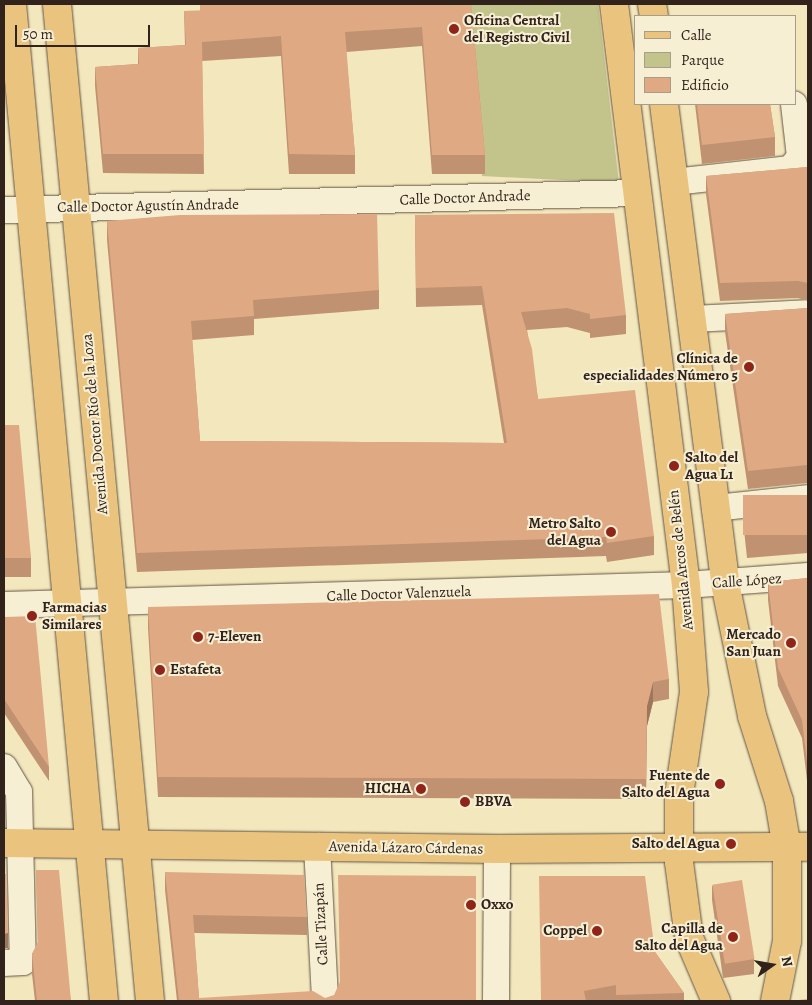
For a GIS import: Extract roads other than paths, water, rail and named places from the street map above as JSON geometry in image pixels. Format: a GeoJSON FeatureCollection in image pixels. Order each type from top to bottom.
{"type":"FeatureCollection","features":[{"type":"Feature","properties":{"kind":"main road"},"geometry":{"type":"LineString","coordinates":[[12,4],[17,209],[64,603],[104,1001]]}},
{"type":"Feature","properties":{"kind":"main road","name":"Avenida Doctor Río de la Loza"},"geometry":{"type":"LineString","coordinates":[[57,4],[74,207],[150,1001]]}},
{"type":"Feature","properties":{"kind":"main road","name":"Avenida Arcos de Belén"},"geometry":{"type":"LineString","coordinates":[[614,4],[686,585],[694,692],[680,795],[677,849],[689,938],[716,1001]]}},
{"type":"Feature","properties":{"kind":"main road"},"geometry":{"type":"LineString","coordinates":[[664,105],[725,584],[752,716],[779,801],[798,847],[787,941],[775,1001]]}},
{"type":"Feature","properties":{"kind":"main road","name":"Avenida Lázaro Cárdenas"},"geometry":{"type":"LineString","coordinates":[[12,843],[497,849],[798,847]]}},
{"type":"Feature","properties":{"kind":"street"},"geometry":{"type":"LineString","coordinates":[[674,182],[790,169],[800,157],[794,105]]}},
{"type":"Feature","properties":{"kind":"street","name":"Calle Doctor Andrade"},"geometry":{"type":"LineString","coordinates":[[293,202],[637,193]]}},
{"type":"Feature","properties":{"kind":"street","name":"Calle Doctor Agustín Andrade"},"geometry":{"type":"LineString","coordinates":[[17,209],[293,202]]}},
{"type":"Feature","properties":{"kind":"street"},"geometry":{"type":"LineString","coordinates":[[691,319],[808,314]]}},
{"type":"Feature","properties":{"kind":"street"},"geometry":{"type":"LineString","coordinates":[[715,508],[808,498]]}},
{"type":"Feature","properties":{"kind":"street","name":"Calle López"},"geometry":{"type":"LineString","coordinates":[[686,585],[725,584],[808,576]]}},
{"type":"Feature","properties":{"kind":"street","name":"Calle Doctor Valenzuela"},"geometry":{"type":"LineString","coordinates":[[4,605],[686,585]]}},
{"type":"Feature","properties":{"kind":"street"},"geometry":{"type":"LineString","coordinates":[[4,767],[19,792],[12,843],[23,962],[4,963]]}},
{"type":"Feature","properties":{"kind":"street","name":"Calle Tizapán"},"geometry":{"type":"LineString","coordinates":[[317,846],[325,1001]]}},
{"type":"Feature","properties":{"kind":"street"},"geometry":{"type":"LineString","coordinates":[[496,1001],[497,849]]}},
{"type":"Feature","properties":{"kind":"place","name":"Oficina Central del Registro Civil"},"geometry":{"type":"Point","coordinates":[454,29]}},
{"type":"Feature","properties":{"kind":"place","name":"Clínica de especialidades Número 5"},"geometry":{"type":"Point","coordinates":[749,367]}},
{"type":"Feature","properties":{"kind":"place","name":"Salto del Agua L1"},"geometry":{"type":"Point","coordinates":[674,466]}},
{"type":"Feature","properties":{"kind":"place","name":"Metro Salto del Agua"},"geometry":{"type":"Point","coordinates":[611,532]}},
{"type":"Feature","properties":{"kind":"place","name":"Farmacias Similares"},"geometry":{"type":"Point","coordinates":[32,616]}},
{"type":"Feature","properties":{"kind":"place","name":"7-Eleven"},"geometry":{"type":"Point","coordinates":[198,637]}},
{"type":"Feature","properties":{"kind":"place","name":"Mercado San Juan"},"geometry":{"type":"Point","coordinates":[791,643]}},
{"type":"Feature","properties":{"kind":"place","name":"Estafeta"},"geometry":{"type":"Point","coordinates":[160,670]}},
{"type":"Feature","properties":{"kind":"place","name":"Fuente de Salto del Agua"},"geometry":{"type":"Point","coordinates":[720,784]}},
{"type":"Feature","properties":{"kind":"place","name":"HICHA"},"geometry":{"type":"Point","coordinates":[421,789]}},
{"type":"Feature","properties":{"kind":"place","name":"BBVA"},"geometry":{"type":"Point","coordinates":[465,802]}},
{"type":"Feature","properties":{"kind":"place","name":"Salto del Agua"},"geometry":{"type":"Point","coordinates":[731,844]}},
{"type":"Feature","properties":{"kind":"place","name":"Oxxo"},"geometry":{"type":"Point","coordinates":[471,905]}},
{"type":"Feature","properties":{"kind":"place","name":"Coppel"},"geometry":{"type":"Point","coordinates":[597,931]}},
{"type":"Feature","properties":{"kind":"place","name":"Capilla de Salto del Agua"},"geometry":{"type":"Point","coordinates":[733,937]}}]}
